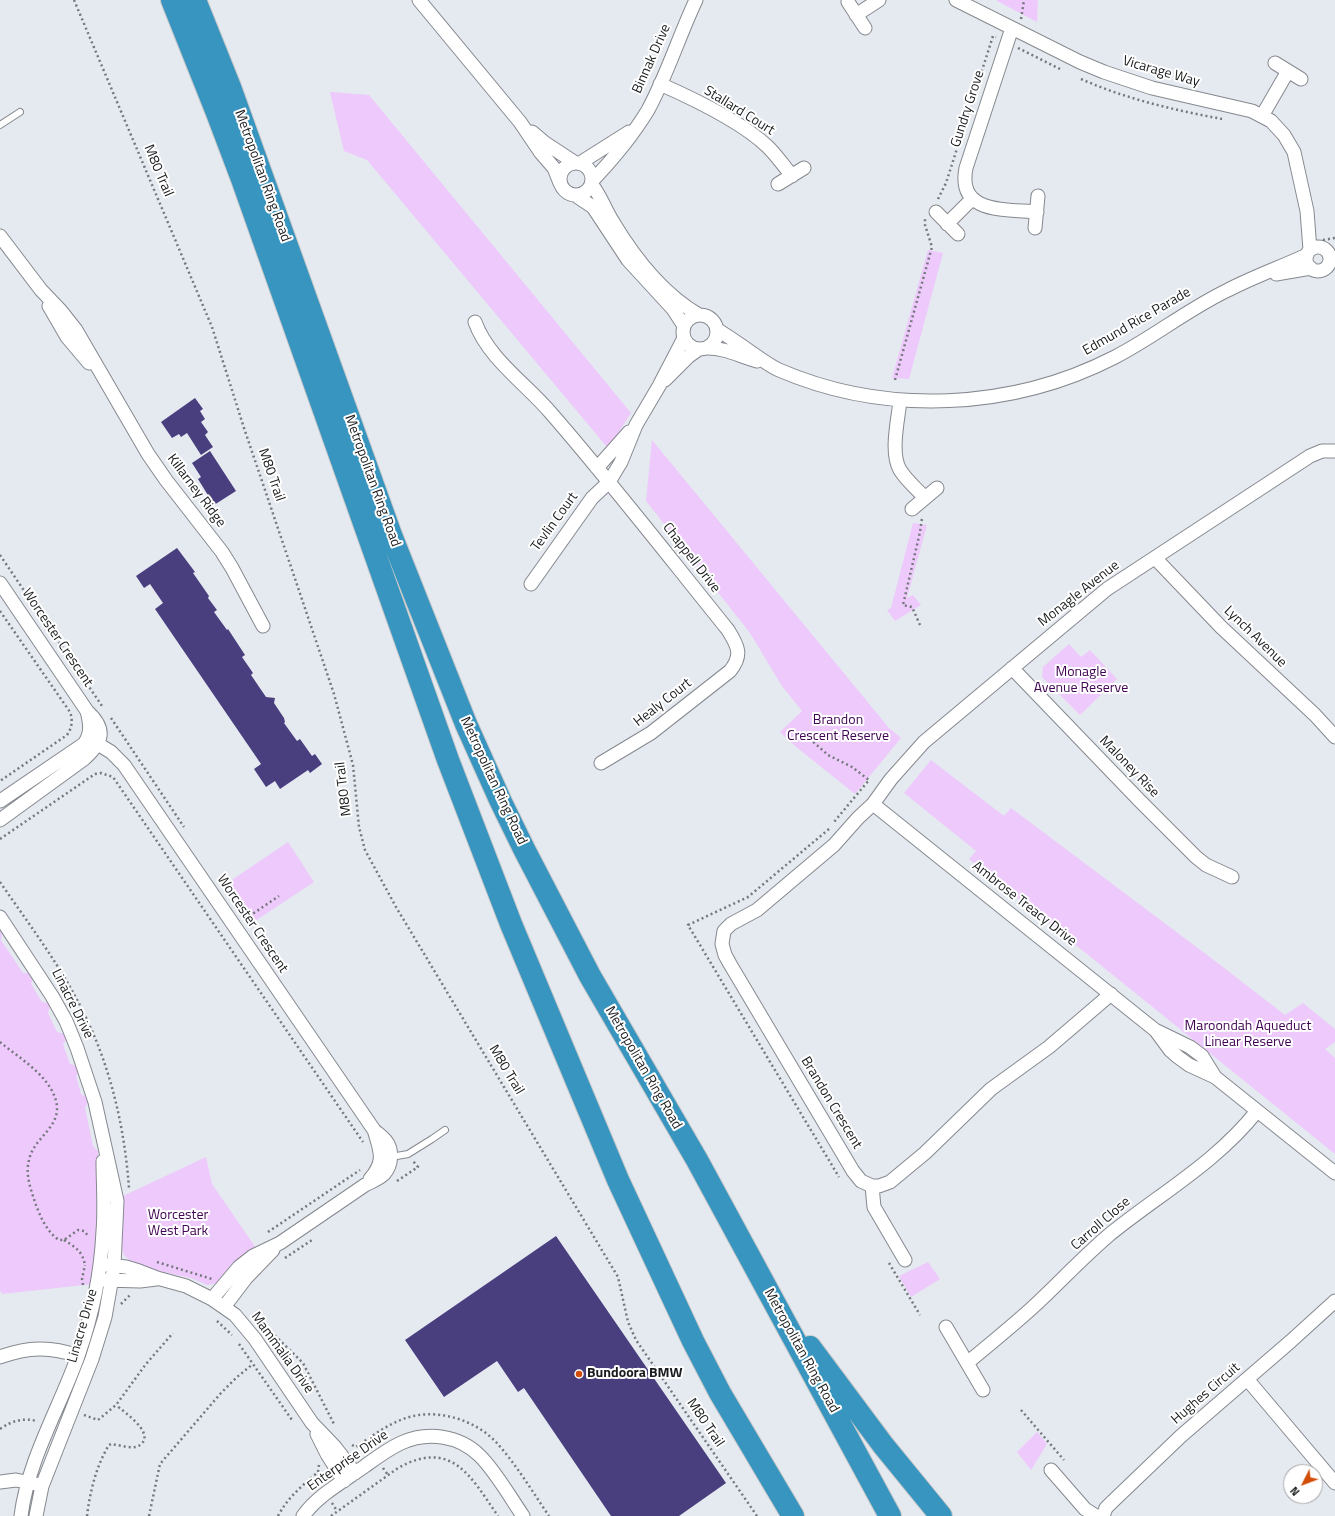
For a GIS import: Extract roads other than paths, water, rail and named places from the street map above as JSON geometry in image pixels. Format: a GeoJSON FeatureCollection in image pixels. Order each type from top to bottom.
{"type":"FeatureCollection","features":[{"type":"Feature","properties":{"kind":"highway","name":"Metropolitan Ring Road"},"geometry":{"type":"LineString","coordinates":[[172,0],[242,179],[448,760],[511,924],[615,1173],[693,1341],[720,1393],[793,1516]]}},
{"type":"Feature","properties":{"kind":"highway","name":"Metropolitan Ring Road"},"geometry":{"type":"LineString","coordinates":[[195,0],[230,87],[391,535],[426,626],[478,750],[524,849],[590,976],[697,1160],[890,1516]]}},
{"type":"Feature","properties":{"kind":"highway"},"geometry":{"type":"LineString","coordinates":[[772,1299],[825,1365],[883,1445],[941,1516]]}},
{"type":"Feature","properties":{"kind":"street"},"geometry":{"type":"LineString","coordinates":[[419,0],[520,122],[541,153],[554,168],[565,192],[575,195],[592,207],[628,260],[666,300],[690,346],[703,349]]}},
{"type":"Feature","properties":{"kind":"street","name":"Binnak Drive"},"geometry":{"type":"LineString","coordinates":[[592,182],[617,152],[648,109],[696,0]]}},
{"type":"Feature","properties":{"kind":"street"},"geometry":{"type":"LineString","coordinates":[[856,15],[878,0]]}},
{"type":"Feature","properties":{"kind":"street","name":"Vicarage Way"},"geometry":{"type":"LineString","coordinates":[[956,0],[1080,62],[1128,81],[1180,95],[1243,109],[1262,116],[1278,128],[1290,143],[1298,166],[1307,210],[1322,253],[1307,262],[1311,268]]}},
{"type":"Feature","properties":{"kind":"street"},"geometry":{"type":"LineString","coordinates":[[848,2],[865,28]]}},
{"type":"Feature","properties":{"kind":"street","name":"Gundry Grove"},"geometry":{"type":"LineString","coordinates":[[972,200],[967,193],[964,173],[1007,42],[1014,30]]}},
{"type":"Feature","properties":{"kind":"street"},"geometry":{"type":"LineString","coordinates":[[1275,63],[1301,79]]}},
{"type":"Feature","properties":{"kind":"street"},"geometry":{"type":"LineString","coordinates":[[1262,116],[1288,71]]}},
{"type":"Feature","properties":{"kind":"street","name":"Stallard Court"},"geometry":{"type":"LineString","coordinates":[[660,84],[714,111],[759,140],[769,148],[792,176]]}},
{"type":"Feature","properties":{"kind":"street"},"geometry":{"type":"LineString","coordinates":[[520,122],[545,142],[589,169],[592,174],[592,182],[623,238],[648,269],[667,289],[699,315]]}},
{"type":"Feature","properties":{"kind":"street","name":"Binnak Drive"},"geometry":{"type":"LineString","coordinates":[[577,162],[634,129]]}},
{"type":"Feature","properties":{"kind":"street"},"geometry":{"type":"LineString","coordinates":[[560,183],[561,172],[569,164],[577,162]]}},
{"type":"Feature","properties":{"kind":"street"},"geometry":{"type":"LineString","coordinates":[[778,184],[804,168]]}},
{"type":"Feature","properties":{"kind":"street"},"geometry":{"type":"LineString","coordinates":[[575,195],[585,193],[592,182]]}},
{"type":"Feature","properties":{"kind":"street"},"geometry":{"type":"LineString","coordinates":[[1035,228],[1038,196]]}},
{"type":"Feature","properties":{"kind":"street"},"geometry":{"type":"LineString","coordinates":[[947,224],[972,200],[992,208],[1037,212]]}},
{"type":"Feature","properties":{"kind":"street"},"geometry":{"type":"LineString","coordinates":[[933,209],[958,234]]}},
{"type":"Feature","properties":{"kind":"street","name":"Killarney Ridge"},"geometry":{"type":"LineString","coordinates":[[0,236],[41,290],[61,311],[76,330],[148,454],[166,480],[222,552],[263,626]]}},
{"type":"Feature","properties":{"kind":"street","name":"Edmund Rice Parade"},"geometry":{"type":"LineString","coordinates":[[703,349],[724,349],[795,376],[851,393],[900,400],[942,401],[987,398],[1024,391],[1052,383],[1095,367],[1115,357],[1204,302],[1229,289],[1258,277],[1322,253],[1326,267],[1319,270],[1311,268],[1258,277]]}},
{"type":"Feature","properties":{"kind":"street"},"geometry":{"type":"LineString","coordinates":[[609,482],[621,462],[636,425],[659,386],[690,318],[704,315],[712,320],[718,330],[715,340],[703,349],[689,356],[659,386]]}},
{"type":"Feature","properties":{"kind":"street","name":"Chappell Drive"},"geometry":{"type":"LineString","coordinates":[[474,322],[484,342],[491,351],[546,408],[609,482],[728,630],[738,648],[738,660]]}},
{"type":"Feature","properties":{"kind":"street","name":"Edmund Rice Parade"},"geometry":{"type":"LineString","coordinates":[[718,330],[772,366]]}},
{"type":"Feature","properties":{"kind":"street"},"geometry":{"type":"LineString","coordinates":[[900,400],[896,460],[904,475],[924,498]]}},
{"type":"Feature","properties":{"kind":"street"},"geometry":{"type":"LineString","coordinates":[[597,468],[636,425]]}},
{"type":"Feature","properties":{"kind":"street","name":"Monagle Avenue"},"geometry":{"type":"LineString","coordinates":[[873,804],[891,779],[924,742],[1098,596],[1310,456],[1322,451],[1335,451]]}},
{"type":"Feature","properties":{"kind":"street","name":"Tevlin Court"},"geometry":{"type":"LineString","coordinates":[[531,584],[589,502],[609,482]]}},
{"type":"Feature","properties":{"kind":"street"},"geometry":{"type":"LineString","coordinates":[[912,509],[937,488]]}},
{"type":"Feature","properties":{"kind":"street","name":"Lynch Avenue"},"geometry":{"type":"LineString","coordinates":[[1155,558],[1232,637],[1310,711],[1335,737]]}},
{"type":"Feature","properties":{"kind":"street","name":"Worcester Crescent"},"geometry":{"type":"LineString","coordinates":[[0,583],[87,710],[93,741],[111,752],[124,765],[374,1130],[380,1150],[386,1158]]}},
{"type":"Feature","properties":{"kind":"street","name":"Healy Court"},"geometry":{"type":"LineString","coordinates":[[601,763],[651,733],[730,671],[738,660]]}},
{"type":"Feature","properties":{"kind":"street","name":"Maloney Rise"},"geometry":{"type":"LineString","coordinates":[[1012,668],[1196,857],[1212,869],[1232,877]]}},
{"type":"Feature","properties":{"kind":"street"},"geometry":{"type":"LineString","coordinates":[[0,801],[78,749],[93,741],[93,751],[84,759],[0,820]]}},
{"type":"Feature","properties":{"kind":"street","name":"Ambrose Treacy Drive"},"geometry":{"type":"LineString","coordinates":[[873,804],[1155,1030],[1178,1058],[1189,1065],[1215,1077],[1335,1173]]}},
{"type":"Feature","properties":{"kind":"street","name":"Brandon Crescent"},"geometry":{"type":"LineString","coordinates":[[872,1186],[861,1181],[853,1171],[730,964],[725,955],[722,944],[724,931],[730,924],[757,910],[763,905],[834,845],[858,818],[873,804]]}},
{"type":"Feature","properties":{"kind":"street","name":"Linacre Drive"},"geometry":{"type":"LineString","coordinates":[[0,917],[38,974],[66,1021],[87,1075],[95,1102],[117,1201],[114,1266],[105,1317],[92,1359],[42,1486],[36,1516]]}},
{"type":"Feature","properties":{"kind":"street"},"geometry":{"type":"LineString","coordinates":[[905,1260],[874,1207],[872,1186],[884,1184],[899,1175],[930,1148],[991,1089],[1049,1047],[1111,994]]}},
{"type":"Feature","properties":{"kind":"street","name":"Carroll Close"},"geometry":{"type":"LineString","coordinates":[[967,1363],[1032,1309],[1107,1236],[1200,1166],[1236,1135],[1257,1111]]}},
{"type":"Feature","properties":{"kind":"street","name":"Linacre Drive"},"geometry":{"type":"LineString","coordinates":[[21,1516],[28,1482],[44,1438],[78,1356],[95,1298],[104,1230],[103,1138]]}},
{"type":"Feature","properties":{"kind":"street"},"geometry":{"type":"LineString","coordinates":[[212,1298],[239,1267],[253,1256],[280,1243],[365,1185],[386,1158]]}},
{"type":"Feature","properties":{"kind":"street"},"geometry":{"type":"LineString","coordinates":[[224,1307],[246,1278],[280,1243]]}},
{"type":"Feature","properties":{"kind":"street","name":"Mammalia Drive"},"geometry":{"type":"LineString","coordinates":[[100,1264],[139,1271],[186,1286],[212,1298],[224,1307],[246,1327],[312,1423],[327,1454],[349,1477]]}},
{"type":"Feature","properties":{"kind":"street","name":"Mammalia Drive"},"geometry":{"type":"LineString","coordinates":[[98,1280],[140,1281],[157,1278]]}},
{"type":"Feature","properties":{"kind":"street","name":"Hughes Circuit"},"geometry":{"type":"LineString","coordinates":[[1103,1516],[1106,1508],[1181,1436],[1335,1301]]}},
{"type":"Feature","properties":{"kind":"street"},"geometry":{"type":"LineString","coordinates":[[946,1327],[983,1390]]}},
{"type":"Feature","properties":{"kind":"street"},"geometry":{"type":"LineString","coordinates":[[0,1357],[26,1350],[40,1349],[54,1349],[78,1356]]}},
{"type":"Feature","properties":{"kind":"street"},"geometry":{"type":"LineString","coordinates":[[1247,1379],[1335,1483]]}},
{"type":"Feature","properties":{"kind":"street","name":"Mammalia Drive"},"geometry":{"type":"LineString","coordinates":[[312,1423],[335,1447],[349,1477]]}},
{"type":"Feature","properties":{"kind":"street","name":"Enterprise Drive"},"geometry":{"type":"LineString","coordinates":[[303,1516],[313,1504],[391,1448],[404,1441],[419,1437],[442,1436],[462,1443],[480,1456],[523,1516]]}},
{"type":"Feature","properties":{"kind":"street"},"geometry":{"type":"LineString","coordinates":[[1051,1470],[1085,1509],[1096,1516]]}},
{"type":"Feature","properties":{"kind":"street"},"geometry":{"type":"LineString","coordinates":[[0,1482],[16,1480],[42,1486]]}},
{"type":"Feature","properties":{"kind":"lane"},"geometry":{"type":"LineString","coordinates":[[0,125],[20,112]]}},
{"type":"Feature","properties":{"kind":"lane"},"geometry":{"type":"LineString","coordinates":[[386,1158],[408,1154],[445,1130]]}},
{"type":"Feature","properties":{"kind":"place","name":"Bundoora BMW"},"geometry":{"type":"Point","coordinates":[579,1374]}},
{"type":"Feature","properties":{"kind":"park label","name":"Monagle Avenue Reserve"},"geometry":{"type":"Point","coordinates":[1081,682]}},
{"type":"Feature","properties":{"kind":"park label","name":"Brandon Crescent Reserve"},"geometry":{"type":"Point","coordinates":[838,730]}},
{"type":"Feature","properties":{"kind":"park label","name":"Maroondah Aqueduct Linear Reserve"},"geometry":{"type":"Point","coordinates":[1248,1036]}},
{"type":"Feature","properties":{"kind":"park label","name":"Worcester West Park"},"geometry":{"type":"Point","coordinates":[178,1224]}}]}
